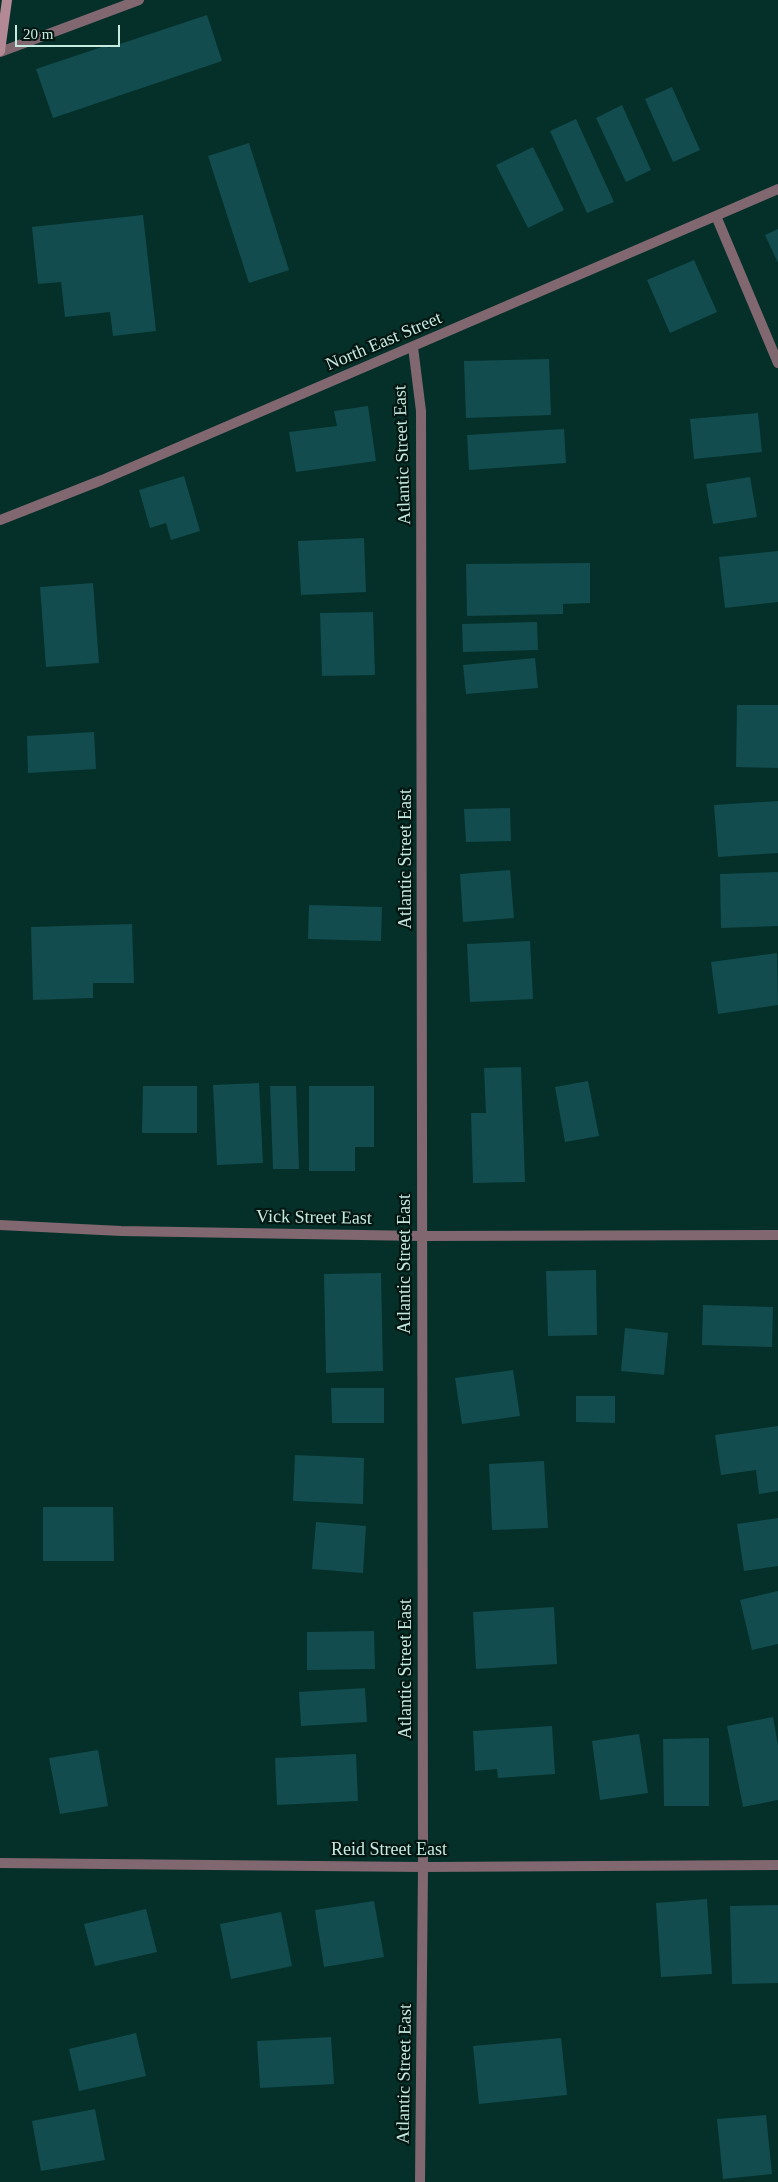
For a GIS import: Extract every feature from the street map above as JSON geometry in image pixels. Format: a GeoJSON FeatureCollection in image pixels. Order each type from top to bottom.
{"type":"FeatureCollection","features":[{"type":"Feature","properties":{"kind":"main road"},"geometry":{"type":"LineString","coordinates":[[0,51],[7,0]]}},
{"type":"Feature","properties":{"kind":"street"},"geometry":{"type":"LineString","coordinates":[[0,51],[139,0]]}},
{"type":"Feature","properties":{"kind":"street","name":"North East Street"},"geometry":{"type":"LineString","coordinates":[[0,520],[102,480],[778,189]]}},
{"type":"Feature","properties":{"kind":"street"},"geometry":{"type":"LineString","coordinates":[[716,216],[778,362]]}},
{"type":"Feature","properties":{"kind":"street","name":"Atlantic Street East"},"geometry":{"type":"LineString","coordinates":[[413,347],[422,411],[421,1236],[423,1866],[420,2182]]}},
{"type":"Feature","properties":{"kind":"street","name":"Vick Street East"},"geometry":{"type":"LineString","coordinates":[[0,1225],[121,1231],[421,1236],[778,1235]]}},
{"type":"Feature","properties":{"kind":"street","name":"Reid Street East"},"geometry":{"type":"LineString","coordinates":[[0,1863],[423,1866],[778,1865]]}},
{"type":"Feature","properties":{"kind":"building"},"geometry":{"type":"Polygon","coordinates":[[[207,15],[222,61],[53,118],[36,69],[108,45],[108,48],[207,15]]]}},
{"type":"Feature","properties":{"kind":"building"},"geometry":{"type":"Polygon","coordinates":[[[672,87],[700,150],[673,162],[645,99],[672,87]]]}},
{"type":"Feature","properties":{"kind":"building"},"geometry":{"type":"Polygon","coordinates":[[[622,105],[651,170],[626,182],[596,118],[622,105]]]}},
{"type":"Feature","properties":{"kind":"building"},"geometry":{"type":"Polygon","coordinates":[[[576,119],[614,202],[587,213],[550,131],[576,119]]]}},
{"type":"Feature","properties":{"kind":"building"},"geometry":{"type":"Polygon","coordinates":[[[249,143],[289,270],[249,283],[208,156],[249,143]]]}},
{"type":"Feature","properties":{"kind":"building"},"geometry":{"type":"Polygon","coordinates":[[[533,147],[564,210],[528,228],[496,165],[533,147]]]}},
{"type":"Feature","properties":{"kind":"building"},"geometry":{"type":"Polygon","coordinates":[[[143,215],[156,331],[113,336],[110,312],[65,317],[61,282],[38,284],[32,227],[143,215]]]}},
{"type":"Feature","properties":{"kind":"building"},"geometry":{"type":"Polygon","coordinates":[[[778,229],[778,263],[765,235],[778,229]]]}},
{"type":"Feature","properties":{"kind":"building"},"geometry":{"type":"Polygon","coordinates":[[[694,260],[717,312],[670,333],[647,280],[694,260]]]}},
{"type":"Feature","properties":{"kind":"building"},"geometry":{"type":"Polygon","coordinates":[[[549,359],[551,415],[466,418],[464,361],[549,359]]]}},
{"type":"Feature","properties":{"kind":"building"},"geometry":{"type":"Polygon","coordinates":[[[368,406],[376,461],[296,472],[289,432],[337,426],[334,411],[368,406]]]}},
{"type":"Feature","properties":{"kind":"building"},"geometry":{"type":"Polygon","coordinates":[[[758,413],[762,452],[694,459],[690,419],[758,413]]]}},
{"type":"Feature","properties":{"kind":"building"},"geometry":{"type":"Polygon","coordinates":[[[564,429],[566,463],[469,470],[467,435],[564,429]]]}},
{"type":"Feature","properties":{"kind":"building"},"geometry":{"type":"Polygon","coordinates":[[[184,476],[200,531],[171,540],[166,523],[150,528],[139,490],[184,476]]]}},
{"type":"Feature","properties":{"kind":"building"},"geometry":{"type":"Polygon","coordinates":[[[750,477],[757,517],[713,524],[706,484],[750,477]]]}},
{"type":"Feature","properties":{"kind":"building"},"geometry":{"type":"Polygon","coordinates":[[[364,538],[366,592],[301,595],[298,541],[364,538]]]}},
{"type":"Feature","properties":{"kind":"building"},"geometry":{"type":"Polygon","coordinates":[[[778,551],[778,602],[725,608],[719,557],[778,551]]]}},
{"type":"Feature","properties":{"kind":"building"},"geometry":{"type":"Polygon","coordinates":[[[590,563],[590,603],[563,604],[563,614],[467,616],[466,564],[590,563]]]}},
{"type":"Feature","properties":{"kind":"building"},"geometry":{"type":"Polygon","coordinates":[[[93,583],[99,663],[46,667],[40,587],[93,583]]]}},
{"type":"Feature","properties":{"kind":"building"},"geometry":{"type":"Polygon","coordinates":[[[373,612],[375,675],[322,676],[320,613],[373,612]]]}},
{"type":"Feature","properties":{"kind":"building"},"geometry":{"type":"Polygon","coordinates":[[[537,622],[538,650],[463,652],[462,624],[537,622]]]}},
{"type":"Feature","properties":{"kind":"building"},"geometry":{"type":"Polygon","coordinates":[[[535,658],[538,688],[466,694],[463,665],[535,658]]]}},
{"type":"Feature","properties":{"kind":"building"},"geometry":{"type":"Polygon","coordinates":[[[737,705],[778,705],[778,768],[736,767],[737,705]]]}},
{"type":"Feature","properties":{"kind":"building"},"geometry":{"type":"Polygon","coordinates":[[[94,732],[96,769],[28,773],[27,736],[94,732]]]}},
{"type":"Feature","properties":{"kind":"building"},"geometry":{"type":"Polygon","coordinates":[[[778,801],[778,853],[718,857],[714,805],[778,801]]]}},
{"type":"Feature","properties":{"kind":"building"},"geometry":{"type":"Polygon","coordinates":[[[510,808],[511,841],[466,842],[464,809],[510,808]]]}},
{"type":"Feature","properties":{"kind":"building"},"geometry":{"type":"Polygon","coordinates":[[[510,870],[514,918],[463,922],[460,874],[510,870]]]}},
{"type":"Feature","properties":{"kind":"building"},"geometry":{"type":"Polygon","coordinates":[[[778,872],[778,926],[721,928],[720,874],[778,872]]]}},
{"type":"Feature","properties":{"kind":"building"},"geometry":{"type":"Polygon","coordinates":[[[309,905],[382,907],[381,941],[308,939],[309,905]]]}},
{"type":"Feature","properties":{"kind":"building"},"geometry":{"type":"Polygon","coordinates":[[[132,924],[134,983],[93,983],[93,998],[33,1000],[31,927],[132,924]]]}},
{"type":"Feature","properties":{"kind":"building"},"geometry":{"type":"Polygon","coordinates":[[[530,941],[533,999],[470,1002],[467,944],[530,941]]]}},
{"type":"Feature","properties":{"kind":"building"},"geometry":{"type":"Polygon","coordinates":[[[777,953],[778,1005],[718,1014],[711,962],[777,953]]]}},
{"type":"Feature","properties":{"kind":"building"},"geometry":{"type":"Polygon","coordinates":[[[521,1067],[525,1182],[473,1183],[471,1113],[486,1113],[484,1068],[521,1067]]]}},
{"type":"Feature","properties":{"kind":"building"},"geometry":{"type":"Polygon","coordinates":[[[588,1081],[599,1136],[565,1142],[555,1087],[588,1081]]]}},
{"type":"Feature","properties":{"kind":"building"},"geometry":{"type":"Polygon","coordinates":[[[259,1083],[263,1163],[217,1165],[213,1085],[259,1083]]]}},
{"type":"Feature","properties":{"kind":"building"},"geometry":{"type":"Polygon","coordinates":[[[143,1086],[197,1086],[197,1133],[142,1133],[143,1086]]]}},
{"type":"Feature","properties":{"kind":"building"},"geometry":{"type":"Polygon","coordinates":[[[270,1086],[296,1086],[299,1169],[273,1169],[270,1086]]]}},
{"type":"Feature","properties":{"kind":"building"},"geometry":{"type":"Polygon","coordinates":[[[309,1086],[374,1086],[374,1147],[355,1147],[355,1171],[309,1171],[309,1086]]]}},
{"type":"Feature","properties":{"kind":"building"},"geometry":{"type":"Polygon","coordinates":[[[596,1270],[597,1335],[548,1336],[546,1271],[596,1270]]]}},
{"type":"Feature","properties":{"kind":"building"},"geometry":{"type":"Polygon","coordinates":[[[381,1273],[383,1371],[326,1373],[324,1274],[381,1273]]]}},
{"type":"Feature","properties":{"kind":"building"},"geometry":{"type":"Polygon","coordinates":[[[703,1305],[773,1307],[772,1347],[702,1345],[703,1305]]]}},
{"type":"Feature","properties":{"kind":"building"},"geometry":{"type":"Polygon","coordinates":[[[625,1328],[668,1333],[664,1375],[621,1371],[625,1328]]]}},
{"type":"Feature","properties":{"kind":"building"},"geometry":{"type":"Polygon","coordinates":[[[513,1370],[520,1416],[462,1424],[455,1378],[513,1370]]]}},
{"type":"Feature","properties":{"kind":"building"},"geometry":{"type":"Polygon","coordinates":[[[331,1388],[384,1388],[384,1423],[332,1423],[331,1388]]]}},
{"type":"Feature","properties":{"kind":"building"},"geometry":{"type":"Polygon","coordinates":[[[576,1396],[615,1396],[615,1423],[576,1422],[576,1396]]]}},
{"type":"Feature","properties":{"kind":"building"},"geometry":{"type":"Polygon","coordinates":[[[778,1426],[778,1491],[759,1494],[756,1470],[721,1475],[715,1435],[778,1426]]]}},
{"type":"Feature","properties":{"kind":"building"},"geometry":{"type":"Polygon","coordinates":[[[295,1455],[364,1458],[363,1504],[293,1501],[295,1455]]]}},
{"type":"Feature","properties":{"kind":"building"},"geometry":{"type":"Polygon","coordinates":[[[544,1461],[548,1528],[492,1530],[489,1464],[544,1461]]]}},
{"type":"Feature","properties":{"kind":"building"},"geometry":{"type":"Polygon","coordinates":[[[43,1507],[113,1507],[114,1561],[43,1561],[43,1507]]]}},
{"type":"Feature","properties":{"kind":"building"},"geometry":{"type":"Polygon","coordinates":[[[778,1518],[778,1566],[744,1571],[737,1524],[778,1518]]]}},
{"type":"Feature","properties":{"kind":"building"},"geometry":{"type":"Polygon","coordinates":[[[316,1522],[366,1526],[363,1573],[312,1569],[316,1522]]]}},
{"type":"Feature","properties":{"kind":"building"},"geometry":{"type":"Polygon","coordinates":[[[778,1591],[778,1644],[752,1650],[740,1600],[778,1591]]]}},
{"type":"Feature","properties":{"kind":"building"},"geometry":{"type":"Polygon","coordinates":[[[554,1607],[557,1664],[476,1669],[473,1612],[554,1607]]]}},
{"type":"Feature","properties":{"kind":"building"},"geometry":{"type":"Polygon","coordinates":[[[374,1631],[375,1669],[307,1670],[307,1632],[374,1631]]]}},
{"type":"Feature","properties":{"kind":"building"},"geometry":{"type":"Polygon","coordinates":[[[365,1688],[367,1722],[301,1726],[299,1692],[365,1688]]]}},
{"type":"Feature","properties":{"kind":"building"},"geometry":{"type":"Polygon","coordinates":[[[773,1717],[778,1745],[778,1800],[743,1807],[727,1726],[773,1717]]]}},
{"type":"Feature","properties":{"kind":"building"},"geometry":{"type":"Polygon","coordinates":[[[552,1726],[555,1774],[498,1778],[497,1769],[475,1771],[473,1731],[552,1726]]]}},
{"type":"Feature","properties":{"kind":"building"},"geometry":{"type":"Polygon","coordinates":[[[639,1734],[648,1793],[600,1800],[592,1741],[639,1734]]]}},
{"type":"Feature","properties":{"kind":"building"},"geometry":{"type":"Polygon","coordinates":[[[709,1738],[709,1806],[664,1806],[663,1739],[709,1738]]]}},
{"type":"Feature","properties":{"kind":"building"},"geometry":{"type":"Polygon","coordinates":[[[98,1750],[108,1806],[60,1814],[49,1758],[98,1750]]]}},
{"type":"Feature","properties":{"kind":"building"},"geometry":{"type":"Polygon","coordinates":[[[356,1754],[358,1801],[277,1805],[275,1758],[356,1754]]]}},
{"type":"Feature","properties":{"kind":"building"},"geometry":{"type":"Polygon","coordinates":[[[707,1899],[712,1974],[661,1977],[656,1903],[707,1899]]]}},
{"type":"Feature","properties":{"kind":"building"},"geometry":{"type":"Polygon","coordinates":[[[374,1901],[384,1957],[324,1967],[315,1910],[374,1901]]]}},
{"type":"Feature","properties":{"kind":"building"},"geometry":{"type":"Polygon","coordinates":[[[778,1905],[778,1983],[732,1984],[730,1906],[778,1905]]]}},
{"type":"Feature","properties":{"kind":"building"},"geometry":{"type":"Polygon","coordinates":[[[146,1909],[157,1952],[95,1966],[84,1924],[146,1909]]]}},
{"type":"Feature","properties":{"kind":"building"},"geometry":{"type":"Polygon","coordinates":[[[281,1912],[292,1966],[231,1979],[220,1924],[281,1912]]]}},
{"type":"Feature","properties":{"kind":"building"},"geometry":{"type":"Polygon","coordinates":[[[136,2033],[146,2076],[79,2091],[69,2049],[136,2033]]]}},
{"type":"Feature","properties":{"kind":"building"},"geometry":{"type":"Polygon","coordinates":[[[331,2037],[334,2084],[260,2088],[257,2041],[331,2037]]]}},
{"type":"Feature","properties":{"kind":"building"},"geometry":{"type":"Polygon","coordinates":[[[561,2038],[567,2095],[479,2104],[473,2046],[561,2038]]]}},
{"type":"Feature","properties":{"kind":"building"},"geometry":{"type":"Polygon","coordinates":[[[95,2109],[105,2160],[41,2171],[32,2121],[95,2109]]]}},
{"type":"Feature","properties":{"kind":"building"},"geometry":{"type":"Polygon","coordinates":[[[766,2115],[772,2174],[723,2179],[717,2119],[766,2115]]]}}]}
